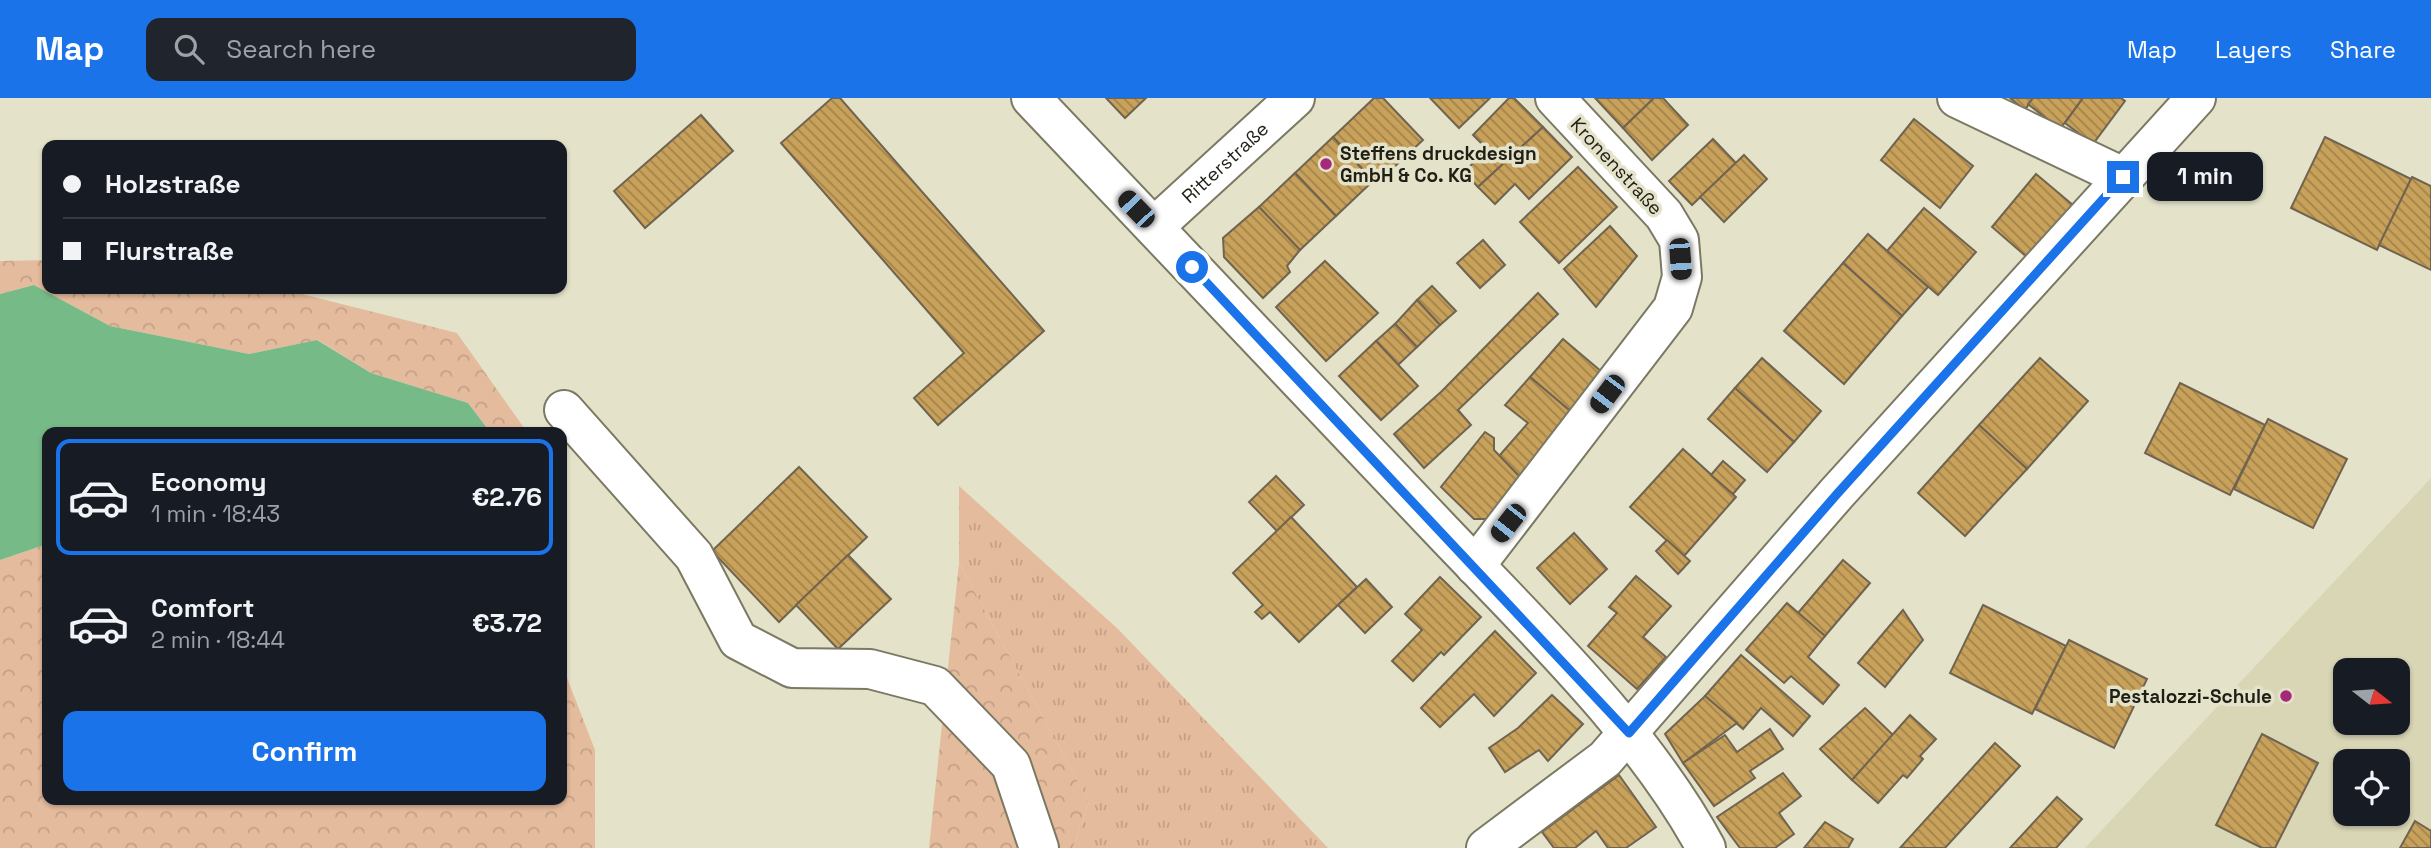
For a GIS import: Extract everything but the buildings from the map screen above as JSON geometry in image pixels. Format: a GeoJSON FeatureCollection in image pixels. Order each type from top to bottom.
{"type":"FeatureCollection","features":[{"type":"Feature","properties":{"kind":"street"},"geometry":{"type":"LineString","coordinates":[[1031,98],[1475,566],[1629,733],[1692,822],[1706,848]]}},
{"type":"Feature","properties":{"kind":"street","name":"Ritterstraße"},"geometry":{"type":"LineString","coordinates":[[1154,227],[1295,98]]}},
{"type":"Feature","properties":{"kind":"street","name":"Kronenstraße"},"geometry":{"type":"LineString","coordinates":[[1475,566],[1673,307],[1682,277],[1679,240],[1664,215],[1555,98]]}},
{"type":"Feature","properties":{"kind":"street"},"geometry":{"type":"LineString","coordinates":[[1957,98],[2123,177]]}},
{"type":"Feature","properties":{"kind":"street"},"geometry":{"type":"LineString","coordinates":[[1486,848],[1605,759],[1837,494],[2196,98]]}},
{"type":"Feature","properties":{"kind":"street"},"geometry":{"type":"LineString","coordinates":[[564,410],[694,556],[738,640],[792,668],[870,669],[935,686],[1011,765],[1039,848]]}},
{"type":"Feature","properties":{"kind":"shaded area"},"geometry":{"type":"Polygon","coordinates":[[[34,285],[42,289],[42,294],[51,294],[110,326],[249,354],[317,340],[371,373],[468,403],[486,427],[42,427],[42,546],[0,560],[0,294],[34,285]]]}},
{"type":"Feature","properties":{"kind":"shaded area","name":"Pestalozzi-Schule"},"geometry":{"type":"Polygon","coordinates":[[[2431,478],[2431,848],[2085,848],[2431,478]]]}},
{"type":"Feature","properties":{"kind":"green space"},"geometry":{"type":"Polygon","coordinates":[[[42,260],[42,289],[34,285],[0,294],[0,261],[42,260]]]}},
{"type":"Feature","properties":{"kind":"green space"},"geometry":{"type":"Polygon","coordinates":[[[51,294],[302,294],[457,333],[523,427],[486,427],[468,403],[371,373],[318,340],[249,354],[110,326],[51,294]]]}},
{"type":"Feature","properties":{"kind":"green space"},"geometry":{"type":"Polygon","coordinates":[[[959,486],[1118,629],[1328,848],[1073,848],[1089,802],[959,563],[959,486]]]}},
{"type":"Feature","properties":{"kind":"green space"},"geometry":{"type":"Polygon","coordinates":[[[42,546],[42,805],[567,805],[567,678],[595,750],[595,848],[0,848],[0,560],[42,546]]]}},
{"type":"Feature","properties":{"kind":"green space"},"geometry":{"type":"Polygon","coordinates":[[[959,563],[1089,802],[1073,848],[929,848],[959,563]]]}},
{"type":"Feature","properties":{"kind":"place","name":"Steffens druckdesign GmbH & Co. KG"},"geometry":{"type":"Point","coordinates":[1326,164]}},
{"type":"Feature","properties":{"kind":"place","name":"Pestalozzi-Schule"},"geometry":{"type":"Point","coordinates":[2286,696]}},
{"type":"Feature","properties":{"kind":"route"},"geometry":{"type":"LineString","coordinates":[[1192,267],[1629,733],[1837,494],[2123,177]]}}]}
